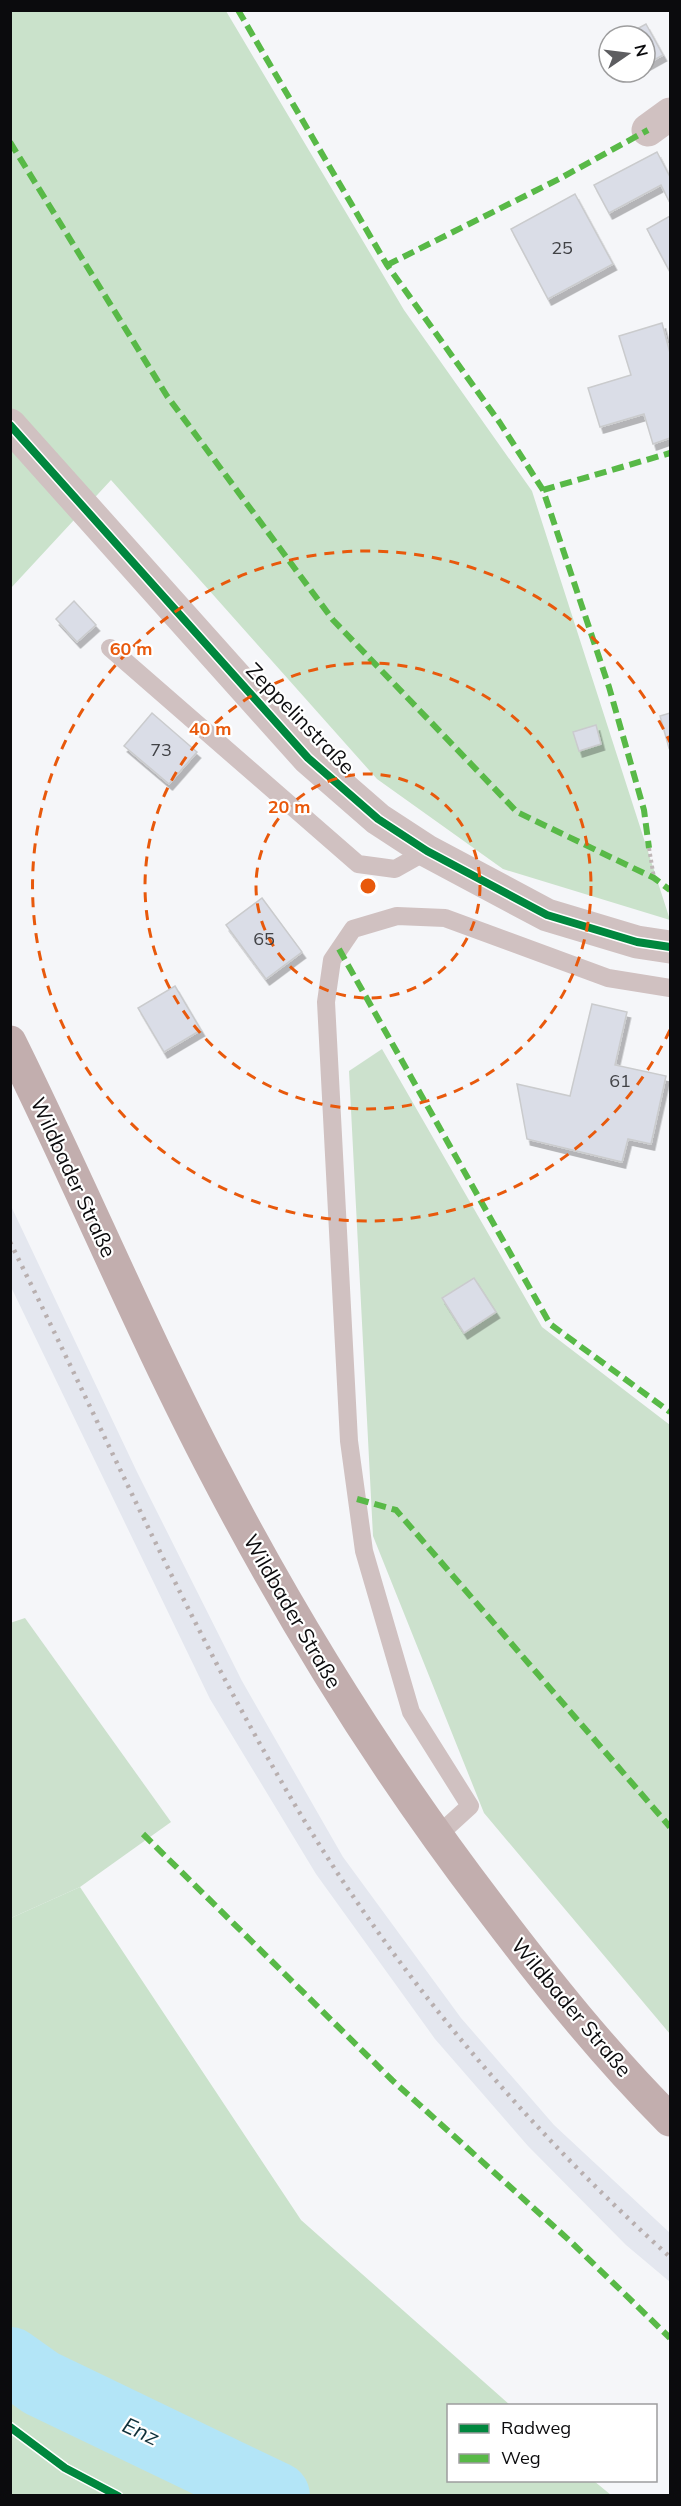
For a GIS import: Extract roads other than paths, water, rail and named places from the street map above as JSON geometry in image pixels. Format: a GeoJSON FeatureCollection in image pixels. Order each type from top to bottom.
{"type":"FeatureCollection","features":[{"type":"Feature","properties":{"kind":"main road","name":"Wildbader Straße"},"geometry":{"type":"LineString","coordinates":[[10,1042],[215,1472],[284,1600],[344,1699],[436,1837],[564,2001],[670,2120]]}},
{"type":"Feature","properties":{"kind":"street","name":"Zeppelinstraße"},"geometry":{"type":"LineString","coordinates":[[10,425],[308,758],[378,819],[427,851],[547,915],[637,942],[670,947]]}},
{"type":"Feature","properties":{"kind":"lane"},"geometry":{"type":"LineString","coordinates":[[110,648],[358,864],[395,869],[427,851]]}},
{"type":"Feature","properties":{"kind":"lane"},"geometry":{"type":"LineString","coordinates":[[436,1837],[470,1806],[411,1712],[364,1551],[349,1441],[326,1002],[332,960],[353,929],[397,916],[445,918],[608,978],[670,988]]}},
{"type":"Feature","properties":{"kind":"waterway","name":"Enz"},"geometry":{"type":"LineString","coordinates":[[10,2361],[41,2383],[276,2496]]}},
{"type":"Feature","properties":{"kind":"railway"},"geometry":{"type":"LineString","coordinates":[[10,1242],[172,1577],[241,1709],[317,1841],[360,1907],[454,2032],[558,2148],[670,2257]]}}]}
